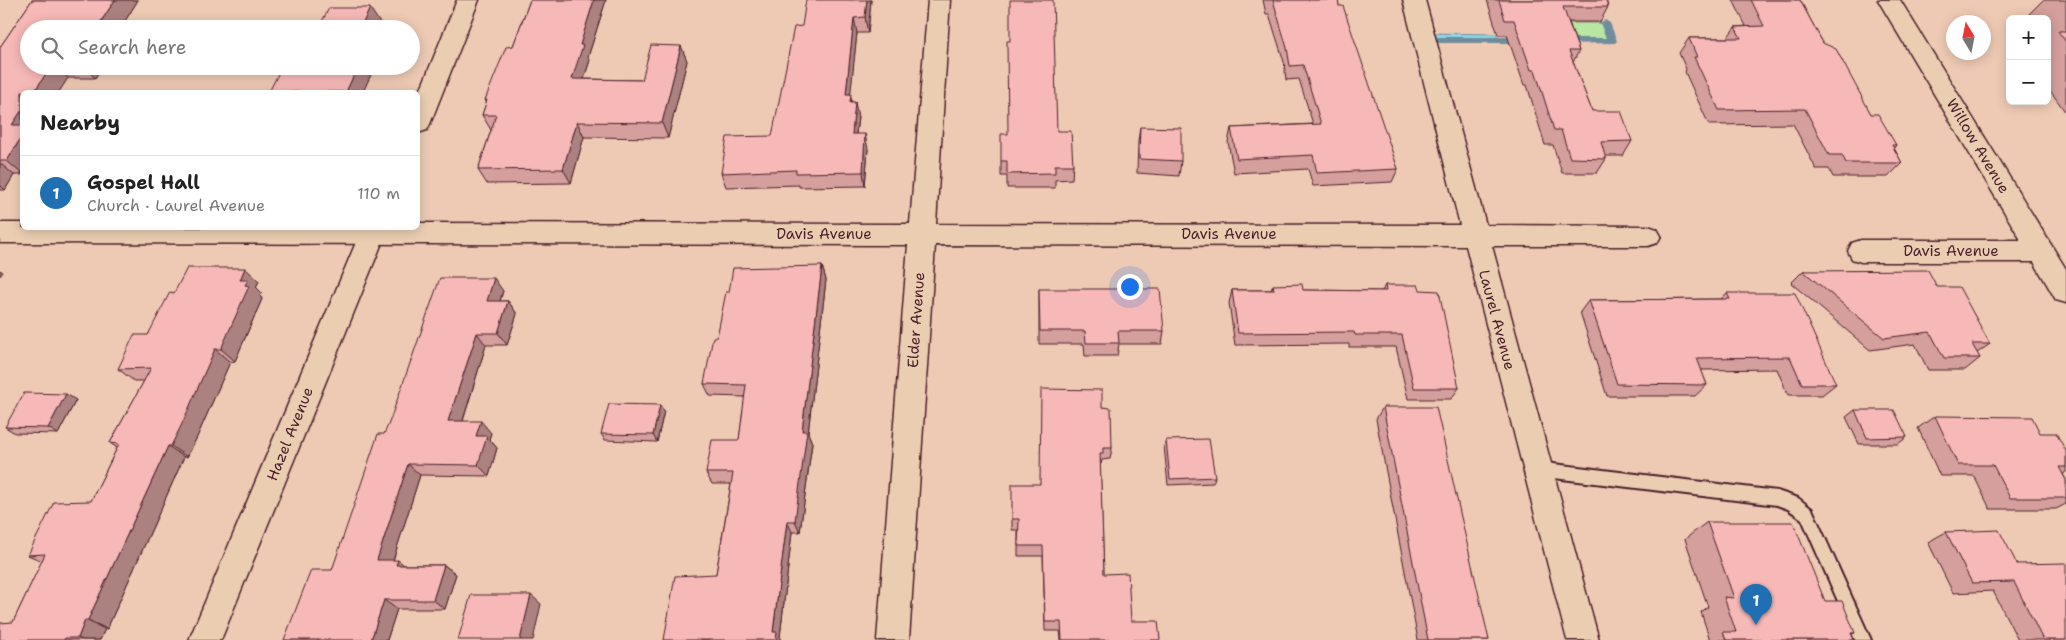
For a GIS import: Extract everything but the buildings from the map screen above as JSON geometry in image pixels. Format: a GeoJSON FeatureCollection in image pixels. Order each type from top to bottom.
{"type":"FeatureCollection","features":[{"type":"Feature","properties":{"kind":"street"},"geometry":{"type":"LineString","coordinates":[[420,119],[468,0]]}},
{"type":"Feature","properties":{"kind":"street","name":"Elder Avenue"},"geometry":{"type":"LineString","coordinates":[[893,640],[939,0]]}},
{"type":"Feature","properties":{"kind":"street","name":"Laurel Avenue"},"geometry":{"type":"LineString","coordinates":[[1414,0],[1474,234],[1583,640]]}},
{"type":"Feature","properties":{"kind":"street","name":"Willow Avenue"},"geometry":{"type":"LineString","coordinates":[[1889,0],[2066,292]]}},
{"type":"Feature","properties":{"kind":"street","name":"Davis Avenue"},"geometry":{"type":"LineString","coordinates":[[0,233],[374,230],[1648,236]]}},
{"type":"Feature","properties":{"kind":"street","name":"Hazel Avenue"},"geometry":{"type":"LineString","coordinates":[[205,640],[374,230]]}},
{"type":"Feature","properties":{"kind":"street","name":"Davis Avenue"},"geometry":{"type":"LineString","coordinates":[[1861,251],[2041,251]]}},
{"type":"Feature","properties":{"kind":"lane"},"geometry":{"type":"LineString","coordinates":[[1537,468],[1777,498],[1793,503],[1807,514],[1863,640]]}},
{"type":"Feature","properties":{"kind":"green space"},"geometry":{"type":"Polygon","coordinates":[[[1546,23],[1602,23],[1609,39],[1551,38],[1546,23]]]}},
{"type":"Feature","properties":{"kind":"water"},"geometry":{"type":"Polygon","coordinates":[[[1424,33],[1496,34],[1498,39],[1425,38],[1424,33]]]}},
{"type":"Feature","properties":{"kind":"waterway"},"geometry":{"type":"LineString","coordinates":[[1561,41],[1612,41],[1605,23]]}},
{"type":"Feature","properties":{"kind":"waterway"},"geometry":{"type":"LineString","coordinates":[[1426,40],[1525,40]]}},
{"type":"Feature","properties":{"kind":"place","name":"Gospel Hall"},"geometry":{"type":"Point","coordinates":[1756,625]}}]}
